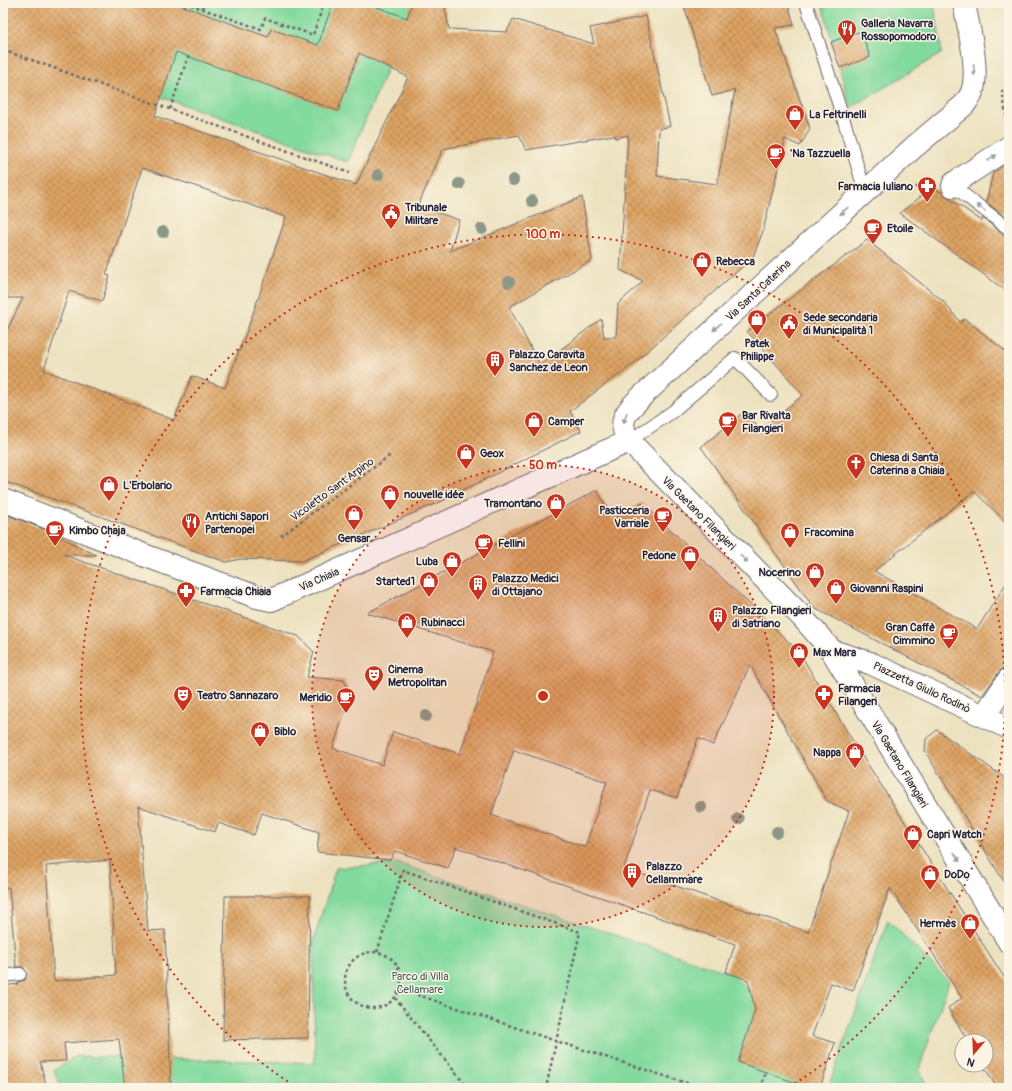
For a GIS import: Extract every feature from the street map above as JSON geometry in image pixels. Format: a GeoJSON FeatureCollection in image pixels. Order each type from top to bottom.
{"type":"FeatureCollection","features":[{"type":"Feature","properties":{"kind":"street","name":"Via Santa Caterina"},"geometry":{"type":"LineString","coordinates":[[629,441],[622,426],[625,414],[628,410],[914,147],[964,105],[972,91],[974,66],[964,3]]}},
{"type":"Feature","properties":{"kind":"street"},"geometry":{"type":"LineString","coordinates":[[953,186],[954,183],[1009,147]]}},
{"type":"Feature","properties":{"kind":"street","name":"Via Chiaia"},"geometry":{"type":"LineString","coordinates":[[3,500],[149,557],[257,597],[271,600],[629,441]]}},
{"type":"Feature","properties":{"kind":"street","name":"Via Gaetano Filangieri"},"geometry":{"type":"LineString","coordinates":[[629,441],[802,617],[832,651],[1009,942]]}},
{"type":"Feature","properties":{"kind":"street","name":"Piazzetta Giulio Rodinò"},"geometry":{"type":"LineString","coordinates":[[832,651],[870,662],[1009,728]]}},
{"type":"Feature","properties":{"kind":"street"},"geometry":{"type":"LineString","coordinates":[[984,716],[1009,679]]}},
{"type":"Feature","properties":{"kind":"lane"},"geometry":{"type":"LineString","coordinates":[[806,3],[865,192]]}},
{"type":"Feature","properties":{"kind":"lane"},"geometry":{"type":"LineString","coordinates":[[953,186],[1009,229]]}},
{"type":"Feature","properties":{"kind":"lane"},"geometry":{"type":"LineString","coordinates":[[629,441],[672,412],[735,358],[771,395]]}},
{"type":"Feature","properties":{"kind":"lane"},"geometry":{"type":"LineString","coordinates":[[3,976],[20,974]]}},
{"type":"Feature","properties":{"kind":"path"},"geometry":{"type":"LineString","coordinates":[[185,3],[261,29],[265,18],[313,35],[324,3]]}},
{"type":"Feature","properties":{"kind":"path"},"geometry":{"type":"LineString","coordinates":[[202,9],[204,3]]}},
{"type":"Feature","properties":{"kind":"path"},"geometry":{"type":"LineString","coordinates":[[3,50],[350,173]]}},
{"type":"Feature","properties":{"kind":"path"},"geometry":{"type":"LineString","coordinates":[[170,109],[188,57]]}},
{"type":"Feature","properties":{"kind":"path","name":"Vicoletto Sant'Arpino"},"geometry":{"type":"LineString","coordinates":[[281,536],[392,454]]}},
{"type":"Feature","properties":{"kind":"path"},"geometry":{"type":"LineString","coordinates":[[377,952],[403,870],[580,932],[546,1088]]}},
{"type":"Feature","properties":{"kind":"path"},"geometry":{"type":"LineString","coordinates":[[367,952],[377,952],[387,955],[399,970],[401,979],[400,989],[395,998],[388,1004],[379,1008],[361,1007],[348,994],[344,977],[347,968],[359,955],[367,952]]}},
{"type":"Feature","properties":{"kind":"path"},"geometry":{"type":"LineString","coordinates":[[400,989],[702,1088]]}},
{"type":"Feature","properties":{"kind":"path"},"geometry":{"type":"LineString","coordinates":[[395,998],[468,1088]]}},
{"type":"Feature","properties":{"kind":"path"},"geometry":{"type":"LineString","coordinates":[[760,1088],[766,1072]]}},
{"type":"Feature","properties":{"kind":"green space"},"geometry":{"type":"Polygon","coordinates":[[[112,3],[412,3],[404,28],[348,162],[161,97],[112,3]]]}},
{"type":"Feature","properties":{"kind":"green space"},"geometry":{"type":"Polygon","coordinates":[[[822,3],[934,3],[942,53],[850,108],[822,3]]]}},
{"type":"Feature","properties":{"kind":"green space","name":"Parco di Villa Cellamare"},"geometry":{"type":"Polygon","coordinates":[[[397,863],[733,974],[762,1004],[744,1057],[805,1088],[62,1088],[54,1071],[77,1056],[315,1063],[313,942],[336,868],[397,863]]]}},
{"type":"Feature","properties":{"kind":"green space"},"geometry":{"type":"Polygon","coordinates":[[[888,920],[949,982],[919,1069],[928,1088],[828,1088],[888,920]]]}},
{"type":"Feature","properties":{"kind":"building"},"geometry":{"type":"Polygon","coordinates":[[[3,3],[175,3],[268,37],[271,29],[318,45],[333,3],[366,3],[407,18],[412,3],[444,3],[449,29],[507,32],[513,19],[594,44],[590,28],[646,16],[670,126],[659,129],[657,176],[717,184],[735,90],[712,96],[683,3],[788,3],[794,25],[775,28],[810,129],[800,146],[785,139],[763,231],[753,257],[634,363],[570,411],[581,431],[442,501],[302,561],[241,559],[226,562],[3,481],[3,338],[23,298],[3,298],[3,3]],[[176,52],[155,116],[356,185],[408,77],[359,53],[338,111],[176,52]],[[519,135],[443,149],[418,206],[459,220],[450,251],[582,197],[592,260],[509,307],[540,365],[601,319],[604,337],[616,337],[618,304],[643,281],[620,270],[628,135],[615,138],[614,135],[526,150],[519,135]],[[142,168],[106,275],[110,276],[102,301],[69,291],[44,370],[174,420],[192,376],[225,388],[249,325],[286,217],[142,168]]]}},
{"type":"Feature","properties":{"kind":"building"},"geometry":{"type":"Polygon","coordinates":[[[861,31],[870,57],[840,68],[831,42],[861,31]]]}},
{"type":"Feature","properties":{"kind":"building"},"geometry":{"type":"Polygon","coordinates":[[[1009,162],[1009,220],[986,202],[993,173],[1009,162]]]}},
{"type":"Feature","properties":{"kind":"building"},"geometry":{"type":"Polygon","coordinates":[[[933,187],[982,221],[983,218],[1004,235],[1009,236],[1009,293],[900,213],[933,187]]]}},
{"type":"Feature","properties":{"kind":"building"},"geometry":{"type":"Polygon","coordinates":[[[867,240],[943,301],[960,322],[965,319],[1009,354],[1009,525],[974,491],[874,571],[977,629],[1009,579],[1009,667],[1003,668],[999,672],[982,696],[814,608],[701,447],[745,411],[760,430],[803,395],[747,331],[867,240]]]}},
{"type":"Feature","properties":{"kind":"building"},"geometry":{"type":"Polygon","coordinates":[[[597,490],[613,519],[642,503],[799,652],[851,738],[1009,985],[1009,1088],[997,1088],[988,1073],[994,1073],[994,1033],[963,1033],[948,1008],[962,998],[890,888],[853,991],[831,983],[812,1036],[835,1043],[820,1088],[810,1088],[738,1062],[755,1010],[748,980],[726,972],[735,944],[456,847],[448,868],[395,851],[390,860],[317,852],[319,832],[262,813],[254,835],[218,823],[215,832],[138,806],[148,931],[165,930],[171,1088],[125,1088],[119,1039],[64,1043],[66,1061],[40,1062],[47,1088],[3,1088],[3,986],[18,984],[18,982],[25,980],[27,974],[23,967],[16,967],[9,887],[3,888],[3,513],[53,533],[96,555],[64,555],[298,636],[314,652],[307,677],[344,680],[350,694],[333,748],[382,765],[393,732],[460,754],[493,652],[367,613],[597,490]],[[750,665],[713,745],[698,738],[677,798],[650,790],[624,868],[808,932],[849,811],[827,801],[750,665]],[[514,750],[491,815],[585,847],[607,782],[514,750]],[[110,860],[46,866],[54,981],[116,975],[110,860]]]}},
{"type":"Feature","properties":{"kind":"building"},"geometry":{"type":"Polygon","coordinates":[[[937,730],[1009,781],[1009,890],[925,751],[926,739],[937,730]]]}},
{"type":"Feature","properties":{"kind":"building"},"geometry":{"type":"Polygon","coordinates":[[[225,896],[310,896],[308,1038],[223,1040],[225,896]]]}},
{"type":"Feature","properties":{"kind":"place","name":"Galleria Navarra Rossopomodoro"},"geometry":{"type":"Point","coordinates":[847,46]}},
{"type":"Feature","properties":{"kind":"place","name":"La Feltrinelli"},"geometry":{"type":"Point","coordinates":[795,131]}},
{"type":"Feature","properties":{"kind":"place","name":"'Na Tazzuella"},"geometry":{"type":"Point","coordinates":[776,170]}},
{"type":"Feature","properties":{"kind":"place","name":"Farmacia Iuliano"},"geometry":{"type":"Point","coordinates":[927,203]}},
{"type":"Feature","properties":{"kind":"place","name":"Tribunale Militare"},"geometry":{"type":"Point","coordinates":[391,230]}},
{"type":"Feature","properties":{"kind":"place","name":"Etoile"},"geometry":{"type":"Point","coordinates":[873,245]}},
{"type":"Feature","properties":{"kind":"place","name":"Rebecca"},"geometry":{"type":"Point","coordinates":[702,278]}},
{"type":"Feature","properties":{"kind":"place","name":"Patek Philippe"},"geometry":{"type":"Point","coordinates":[757,336]}},
{"type":"Feature","properties":{"kind":"place","name":"Sede secondaria di Municipalità 1"},"geometry":{"type":"Point","coordinates":[789,340]}},
{"type":"Feature","properties":{"kind":"place","name":"Palazzo Caravita Sanchez de Leon"},"geometry":{"type":"Point","coordinates":[495,377]}},
{"type":"Feature","properties":{"kind":"place","name":"Camper"},"geometry":{"type":"Point","coordinates":[534,438]}},
{"type":"Feature","properties":{"kind":"place","name":"Bar Rivalta Filangieri"},"geometry":{"type":"Point","coordinates":[728,438]}},
{"type":"Feature","properties":{"kind":"place","name":"Geox"},"geometry":{"type":"Point","coordinates":[466,470]}},
{"type":"Feature","properties":{"kind":"place","name":"Chiesa di Santa Caterina a Chiaia"},"geometry":{"type":"Point","coordinates":[856,480]}},
{"type":"Feature","properties":{"kind":"place","name":"L'Erbolario"},"geometry":{"type":"Point","coordinates":[109,502]}},
{"type":"Feature","properties":{"kind":"place","name":"nouvelle idée"},"geometry":{"type":"Point","coordinates":[390,511]}},
{"type":"Feature","properties":{"kind":"place","name":"Tramontano"},"geometry":{"type":"Point","coordinates":[556,520]}},
{"type":"Feature","properties":{"kind":"place","name":"Gensar"},"geometry":{"type":"Point","coordinates":[354,531]}},
{"type":"Feature","properties":{"kind":"place","name":"Pasticceria Varriale"},"geometry":{"type":"Point","coordinates":[663,533]}},
{"type":"Feature","properties":{"kind":"place","name":"Antichi Sapori Partenopei"},"geometry":{"type":"Point","coordinates":[191,539]}},
{"type":"Feature","properties":{"kind":"place","name":"Kimbo Chaja"},"geometry":{"type":"Point","coordinates":[55,547]}},
{"type":"Feature","properties":{"kind":"place","name":"Fracomina"},"geometry":{"type":"Point","coordinates":[790,549]}},
{"type":"Feature","properties":{"kind":"place","name":"Fellini"},"geometry":{"type":"Point","coordinates":[484,560]}},
{"type":"Feature","properties":{"kind":"place","name":"Pedone"},"geometry":{"type":"Point","coordinates":[690,572]}},
{"type":"Feature","properties":{"kind":"place","name":"Luba"},"geometry":{"type":"Point","coordinates":[452,578]}},
{"type":"Feature","properties":{"kind":"place","name":"Nocerino"},"geometry":{"type":"Point","coordinates":[815,589]}},
{"type":"Feature","properties":{"kind":"place","name":"Started1"},"geometry":{"type":"Point","coordinates":[429,598]}},
{"type":"Feature","properties":{"kind":"place","name":"Palazzo Medici di Ottajano"},"geometry":{"type":"Point","coordinates":[478,601]}},
{"type":"Feature","properties":{"kind":"place","name":"Giovanni Raspini"},"geometry":{"type":"Point","coordinates":[836,605]}},
{"type":"Feature","properties":{"kind":"place","name":"Farmacia Chiaia"},"geometry":{"type":"Point","coordinates":[186,608]}},
{"type":"Feature","properties":{"kind":"place","name":"Palazzo Filangieri di Satriano"},"geometry":{"type":"Point","coordinates":[718,633]}},
{"type":"Feature","properties":{"kind":"place","name":"Rubinacci"},"geometry":{"type":"Point","coordinates":[407,639]}},
{"type":"Feature","properties":{"kind":"place","name":"Gran Caffè Cimmino"},"geometry":{"type":"Point","coordinates":[949,650]}},
{"type":"Feature","properties":{"kind":"place","name":"Max Mara"},"geometry":{"type":"Point","coordinates":[799,669]}},
{"type":"Feature","properties":{"kind":"place","name":"Cinema Metropolitan"},"geometry":{"type":"Point","coordinates":[374,692]}},
{"type":"Feature","properties":{"kind":"place","name":"Farmacia Filangeri"},"geometry":{"type":"Point","coordinates":[824,711]}},
{"type":"Feature","properties":{"kind":"place","name":"Teatro Sannazaro"},"geometry":{"type":"Point","coordinates":[183,712]}},
{"type":"Feature","properties":{"kind":"place","name":"Meridio"},"geometry":{"type":"Point","coordinates":[346,714]}},
{"type":"Feature","properties":{"kind":"place","name":"Biblo"},"geometry":{"type":"Point","coordinates":[260,748]}},
{"type":"Feature","properties":{"kind":"place","name":"Nappa"},"geometry":{"type":"Point","coordinates":[855,769]}},
{"type":"Feature","properties":{"kind":"place","name":"Capri Watch"},"geometry":{"type":"Point","coordinates":[913,851]}},
{"type":"Feature","properties":{"kind":"place","name":"Palazzo Cellammare"},"geometry":{"type":"Point","coordinates":[632,889]}},
{"type":"Feature","properties":{"kind":"place","name":"DoDo"},"geometry":{"type":"Point","coordinates":[930,891]}},
{"type":"Feature","properties":{"kind":"place","name":"Hermès"},"geometry":{"type":"Point","coordinates":[970,940]}}]}
